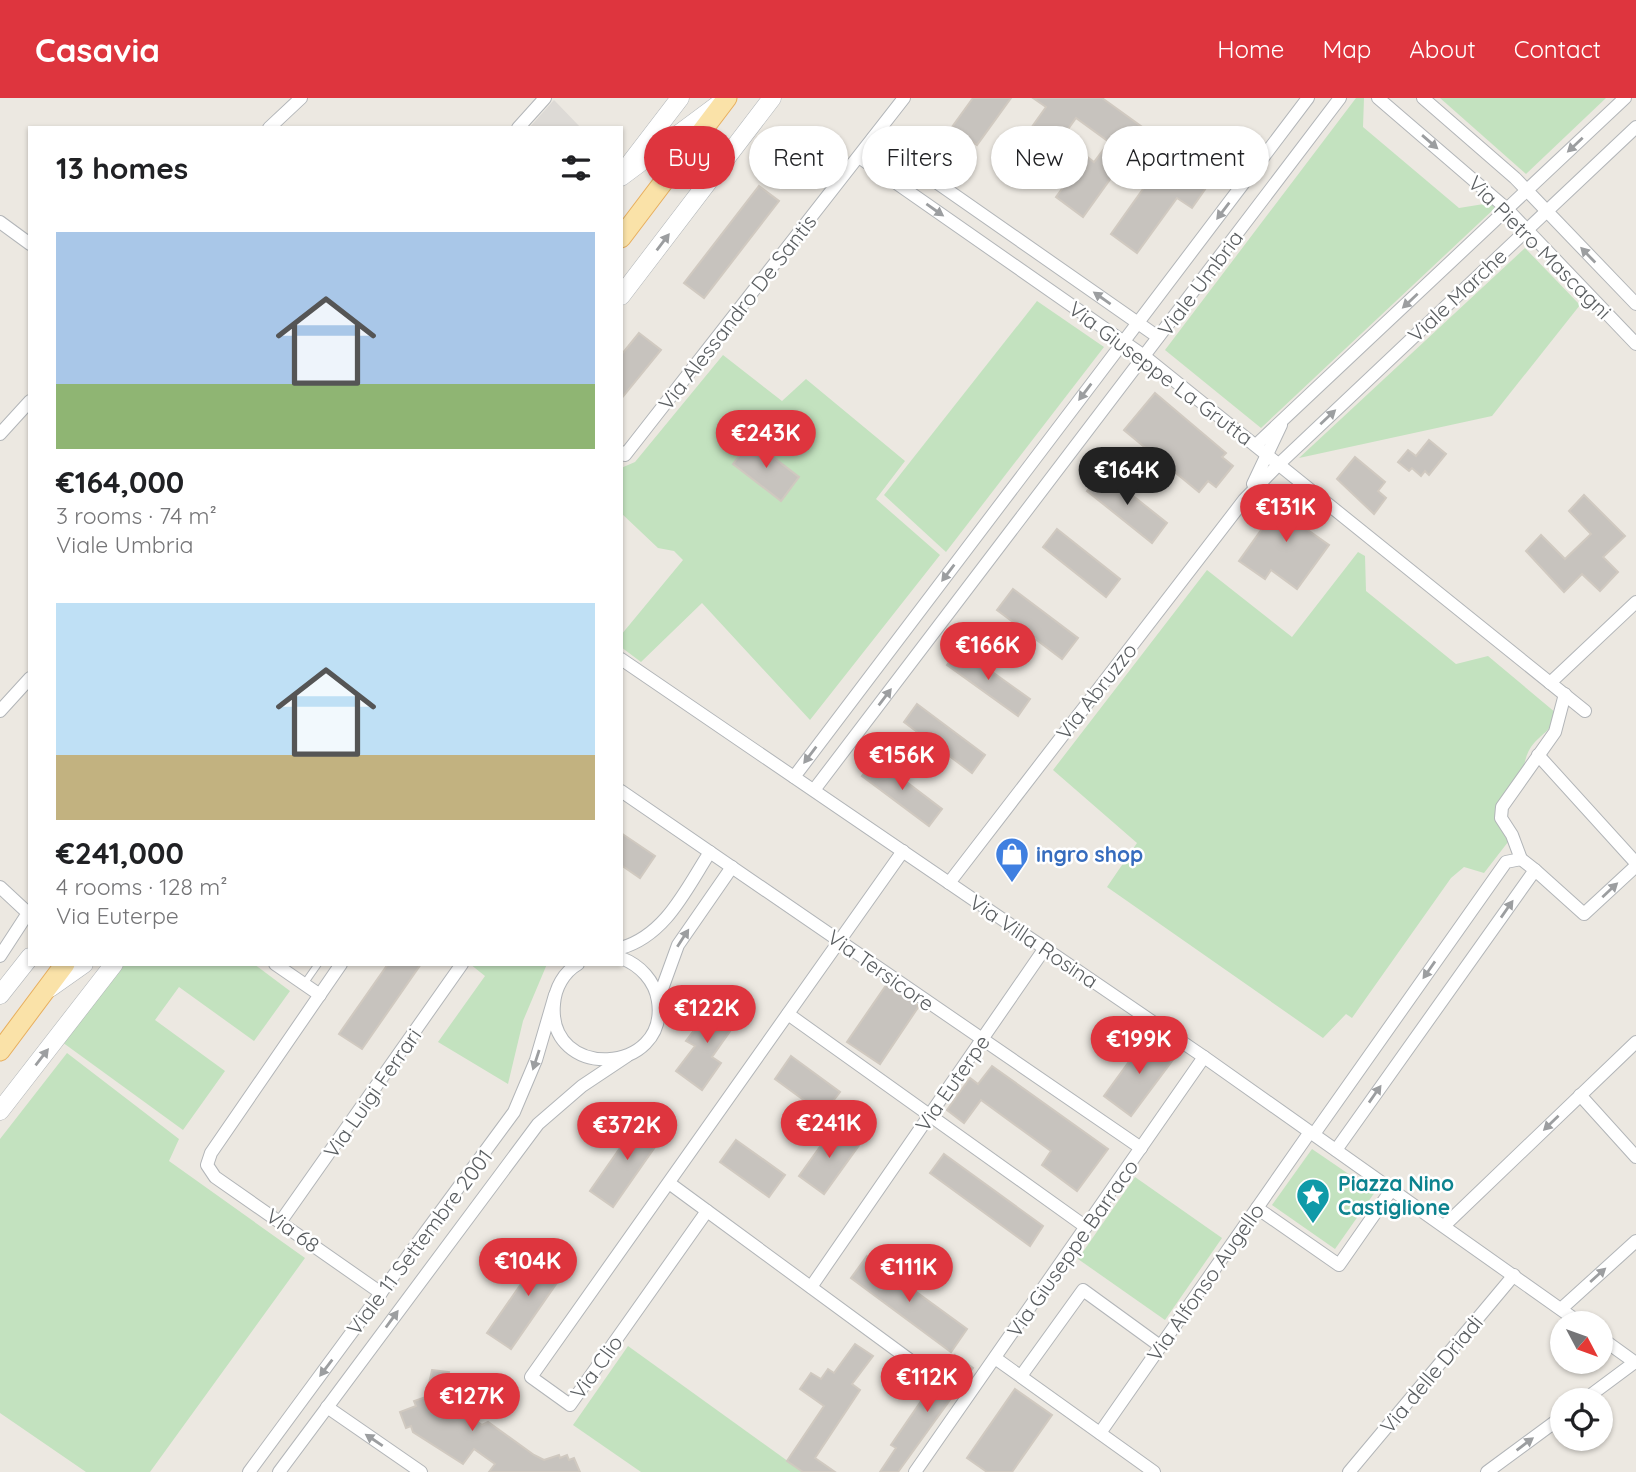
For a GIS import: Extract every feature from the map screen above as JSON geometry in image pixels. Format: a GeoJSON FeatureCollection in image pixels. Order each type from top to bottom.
{"type":"FeatureCollection","features":[{"type":"Feature","properties":{"kind":"main road"},"geometry":{"type":"LineString","coordinates":[[623,235],[727,98]]}},
{"type":"Feature","properties":{"kind":"main road"},"geometry":{"type":"LineString","coordinates":[[0,1051],[63,966]]}},
{"type":"Feature","properties":{"kind":"street"},"geometry":{"type":"LineString","coordinates":[[275,126],[301,98]]}},
{"type":"Feature","properties":{"kind":"street"},"geometry":{"type":"LineString","coordinates":[[520,126],[545,98]]}},
{"type":"Feature","properties":{"kind":"street"},"geometry":{"type":"LineString","coordinates":[[623,173],[680,98]]}},
{"type":"Feature","properties":{"kind":"street"},"geometry":{"type":"LineString","coordinates":[[623,175],[727,98]]}},
{"type":"Feature","properties":{"kind":"street"},"geometry":{"type":"LineString","coordinates":[[623,293],[772,98]]}},
{"type":"Feature","properties":{"kind":"street","name":"Via Alessandro De Santis"},"geometry":{"type":"LineString","coordinates":[[882,126],[904,98]]}},
{"type":"Feature","properties":{"kind":"street","name":"Viale Umbria"},"geometry":{"type":"LineString","coordinates":[[794,777],[1308,98]]}},
{"type":"Feature","properties":{"kind":"street","name":"Viale Umbria"},"geometry":{"type":"LineString","coordinates":[[814,790],[1340,98]]}},
{"type":"Feature","properties":{"kind":"street","name":"Via Pietro Mascagni"},"geometry":{"type":"LineString","coordinates":[[1378,98],[1507,209],[1636,344]]}},
{"type":"Feature","properties":{"kind":"street","name":"Via Pietro Mascagni"},"geometry":{"type":"LineString","coordinates":[[1423,98],[1527,191],[1636,304]]}},
{"type":"Feature","properties":{"kind":"street","name":"Viale Marche"},"geometry":{"type":"LineString","coordinates":[[1256,445],[1625,98]]}},
{"type":"Feature","properties":{"kind":"street","name":"Viale Marche"},"geometry":{"type":"LineString","coordinates":[[1274,459],[1527,230],[1636,127]]}},
{"type":"Feature","properties":{"kind":"street","name":"Via Alessandro De Santis"},"geometry":{"type":"LineString","coordinates":[[623,454],[625,455],[862,153]]}},
{"type":"Feature","properties":{"kind":"street","name":"Via Giuseppe La Grutta"},"geometry":{"type":"LineString","coordinates":[[859,157],[1144,356],[1585,711]]}},
{"type":"Feature","properties":{"kind":"street","name":"Via Giuseppe La Grutta"},"geometry":{"type":"LineString","coordinates":[[946,189],[1158,337]]}},
{"type":"Feature","properties":{"kind":"street"},"geometry":{"type":"LineString","coordinates":[[0,222],[28,243]]}},
{"type":"Feature","properties":{"kind":"street"},"geometry":{"type":"LineString","coordinates":[[995,251],[1008,232]]}},
{"type":"Feature","properties":{"kind":"street"},"geometry":{"type":"LineString","coordinates":[[0,434],[28,403]]}},
{"type":"Feature","properties":{"kind":"street","name":"Viale Marche"},"geometry":{"type":"LineString","coordinates":[[1274,459],[1277,432],[1287,416]]}},
{"type":"Feature","properties":{"kind":"street","name":"Via Abruzzo"},"geometry":{"type":"LineString","coordinates":[[949,883],[1274,459]]}},
{"type":"Feature","properties":{"kind":"street"},"geometry":{"type":"LineString","coordinates":[[1014,485],[1034,500]]}},
{"type":"Feature","properties":{"kind":"street"},"geometry":{"type":"LineString","coordinates":[[1550,682],[1636,602]]}},
{"type":"Feature","properties":{"kind":"street"},"geometry":{"type":"LineString","coordinates":[[916,615],[936,631]]}},
{"type":"Feature","properties":{"kind":"street","name":"Via Villa Rosina"},"geometry":{"type":"LineString","coordinates":[[623,660],[1204,1057],[1564,1311]]}},
{"type":"Feature","properties":{"kind":"street"},"geometry":{"type":"LineString","coordinates":[[0,711],[28,680]]}},
{"type":"Feature","properties":{"kind":"street"},"geometry":{"type":"LineString","coordinates":[[1538,755],[1636,865],[1584,914],[1521,859],[1512,835],[1501,818],[1502,807],[1538,755],[1555,732],[1565,694]]}},
{"type":"Feature","properties":{"kind":"street"},"geometry":{"type":"LineString","coordinates":[[828,731],[848,746]]}},
{"type":"Feature","properties":{"kind":"street","name":"Via Tersicore"},"geometry":{"type":"LineString","coordinates":[[623,792],[1141,1148]]}},
{"type":"Feature","properties":{"kind":"street","name":"Via Clio"},"geometry":{"type":"LineString","coordinates":[[708,1211],[570,1405],[531,1377],[903,851]]}},
{"type":"Feature","properties":{"kind":"street"},"geometry":{"type":"LineString","coordinates":[[623,947],[638,943],[658,930],[710,852]]}},
{"type":"Feature","properties":{"kind":"street","name":"Via Alfonso Augello"},"geometry":{"type":"LineString","coordinates":[[1100,1433],[1257,1208],[1506,862],[1521,859]]}},
{"type":"Feature","properties":{"kind":"street"},"geometry":{"type":"LineString","coordinates":[[658,1001],[678,945],[732,867]]}},
{"type":"Feature","properties":{"kind":"street"},"geometry":{"type":"LineString","coordinates":[[1336,1150],[1535,870]]}},
{"type":"Feature","properties":{"kind":"street"},"geometry":{"type":"LineString","coordinates":[[0,887],[28,913],[0,956]]}},
{"type":"Feature","properties":{"kind":"street","name":"Via Euterpe"},"geometry":{"type":"LineString","coordinates":[[811,1287],[1045,948]]}},
{"type":"Feature","properties":{"kind":"street"},"geometry":{"type":"LineString","coordinates":[[623,959],[640,968],[652,983],[658,1001]]}},
{"type":"Feature","properties":{"kind":"street"},"geometry":{"type":"LineString","coordinates":[[0,995],[28,960]]}},
{"type":"Feature","properties":{"kind":"street"},"geometry":{"type":"LineString","coordinates":[[42,994],[81,966]]}},
{"type":"Feature","properties":{"kind":"street"},"geometry":{"type":"LineString","coordinates":[[0,1111],[112,966]]}},
{"type":"Feature","properties":{"kind":"street"},"geometry":{"type":"LineString","coordinates":[[278,966],[320,995],[340,966]]}},
{"type":"Feature","properties":{"kind":"street","name":"Via Luigi Ferrari"},"geometry":{"type":"LineString","coordinates":[[281,1221],[461,966]]}},
{"type":"Feature","properties":{"kind":"street","name":"Viale 11 Settembre 2001"},"geometry":{"type":"LineString","coordinates":[[248,1472],[514,1112],[536,1060],[555,995],[562,979],[576,966]]}},
{"type":"Feature","properties":{"kind":"street","name":"Via 68"},"geometry":{"type":"LineString","coordinates":[[320,995],[211,1153],[207,1165],[215,1177],[382,1293]]}},
{"type":"Feature","properties":{"kind":"street"},"geometry":{"type":"LineString","coordinates":[[555,995],[553,1011],[557,1028],[572,1048],[594,1060],[611,1061],[627,1056]]}},
{"type":"Feature","properties":{"kind":"street","name":"Viale 11 Settembre 2001"},"geometry":{"type":"LineString","coordinates":[[279,1472],[538,1124],[582,1086],[641,1047],[652,1034],[658,1001]]}},
{"type":"Feature","properties":{"kind":"street"},"geometry":{"type":"LineString","coordinates":[[788,1014],[1086,1227]]}},
{"type":"Feature","properties":{"kind":"street"},"geometry":{"type":"LineString","coordinates":[[1444,1226],[1636,1042]]}},
{"type":"Feature","properties":{"kind":"street","name":"Via Giuseppe Barraco"},"geometry":{"type":"LineString","coordinates":[[919,1471],[1204,1057]]}},
{"type":"Feature","properties":{"kind":"street"},"geometry":{"type":"LineString","coordinates":[[1580,1095],[1636,1157]]}},
{"type":"Feature","properties":{"kind":"street"},"geometry":{"type":"LineString","coordinates":[[669,1183],[933,1377]]}},
{"type":"Feature","properties":{"kind":"street"},"geometry":{"type":"LineString","coordinates":[[1257,1208],[1339,1265],[1392,1189]]}},
{"type":"Feature","properties":{"kind":"street"},"geometry":{"type":"LineString","coordinates":[[1561,1309],[1636,1241]]}},
{"type":"Feature","properties":{"kind":"street","name":"Via delle Driadi"},"geometry":{"type":"LineString","coordinates":[[1349,1472],[1514,1275]]}},
{"type":"Feature","properties":{"kind":"street"},"geometry":{"type":"LineString","coordinates":[[1021,1376],[1083,1290],[1160,1346]]}},
{"type":"Feature","properties":{"kind":"street"},"geometry":{"type":"LineString","coordinates":[[1601,1388],[1635,1363],[1614,1348]]}},
{"type":"Feature","properties":{"kind":"street"},"geometry":{"type":"LineString","coordinates":[[995,1357],[1154,1472]]}},
{"type":"Feature","properties":{"kind":"street"},"geometry":{"type":"LineString","coordinates":[[327,1407],[421,1472]]}},
{"type":"Feature","properties":{"kind":"street"},"geometry":{"type":"LineString","coordinates":[[1487,1472],[1550,1426]]}},
{"type":"Feature","properties":{"kind":"lane"},"geometry":{"type":"LineString","coordinates":[[304,984],[317,966]]}},
{"type":"Feature","properties":{"kind":"shaded area"},"geometry":{"type":"Polygon","coordinates":[[[554,100],[579,126],[531,126],[554,100]]]}},
{"type":"Feature","properties":{"kind":"green space"},"geometry":{"type":"Polygon","coordinates":[[[1356,98],[1364,98],[1363,127],[1459,208],[1490,203],[1495,208],[1261,428],[1165,350],[1356,98]]]}},
{"type":"Feature","properties":{"kind":"green space"},"geometry":{"type":"Polygon","coordinates":[[[1440,98],[1606,98],[1526,174],[1440,98]]]}},
{"type":"Feature","properties":{"kind":"green space"},"geometry":{"type":"Polygon","coordinates":[[[1525,248],[1580,305],[1492,416],[1299,458],[1525,248]]]}},
{"type":"Feature","properties":{"kind":"green space"},"geometry":{"type":"Polygon","coordinates":[[[1037,301],[1104,347],[946,552],[884,495],[1037,301]]]}},
{"type":"Feature","properties":{"kind":"green space"},"geometry":{"type":"Polygon","coordinates":[[[723,355],[782,401],[806,379],[905,461],[876,499],[940,555],[810,720],[702,603],[641,662],[623,648],[623,633],[683,560],[674,551],[658,548],[623,515],[623,467],[635,462],[723,355]]]}},
{"type":"Feature","properties":{"kind":"green space"},"geometry":{"type":"Polygon","coordinates":[[[1358,552],[1365,556],[1366,591],[1456,664],[1488,656],[1556,713],[1549,729],[1529,751],[1520,778],[1502,807],[1500,821],[1508,842],[1484,873],[1464,867],[1451,878],[1352,1018],[1346,1014],[1323,1038],[1107,887],[1137,843],[1053,770],[1207,570],[1292,637],[1358,552]]]}},
{"type":"Feature","properties":{"kind":"green space"},"geometry":{"type":"Polygon","coordinates":[[[117,966],[257,966],[290,991],[254,1041],[179,987],[155,1020],[225,1071],[183,1130],[62,1042],[117,966]]]}},
{"type":"Feature","properties":{"kind":"green space"},"geometry":{"type":"Polygon","coordinates":[[[472,966],[546,966],[523,1021],[508,1084],[438,1042],[485,976],[472,966]]]}},
{"type":"Feature","properties":{"kind":"green space"},"geometry":{"type":"Polygon","coordinates":[[[67,1053],[179,1139],[169,1161],[305,1258],[150,1472],[86,1472],[0,1413],[0,1139],[67,1053]]]}},
{"type":"Feature","properties":{"kind":"green space"},"geometry":{"type":"Polygon","coordinates":[[[1312,1149],[1375,1192],[1335,1249],[1272,1205],[1312,1149]]]}},
{"type":"Feature","properties":{"kind":"green space"},"geometry":{"type":"Polygon","coordinates":[[[1135,1177],[1222,1238],[1165,1320],[1078,1259],[1135,1177]]]}},
{"type":"Feature","properties":{"kind":"green space"},"geometry":{"type":"Polygon","coordinates":[[[628,1346],[803,1472],[641,1472],[573,1425],[628,1346]]]}},
{"type":"Feature","properties":{"kind":"building"},"geometry":{"type":"Polygon","coordinates":[[[973,98],[1011,98],[977,145],[977,126],[953,126],[973,98]]]}},
{"type":"Feature","properties":{"kind":"building"},"geometry":{"type":"Polygon","coordinates":[[[1033,98],[1102,98],[1141,126],[1102,126],[1102,137],[1076,118],[1070,126],[1032,126],[1046,107],[1033,98]]]}},
{"type":"Feature","properties":{"kind":"building"},"geometry":{"type":"Polygon","coordinates":[[[1102,151],[1103,189],[1083,217],[1056,197],[1062,189],[1088,189],[1088,158],[1094,162],[1102,151]]]}},
{"type":"Feature","properties":{"kind":"building"},"geometry":{"type":"Polygon","coordinates":[[[757,189],[763,189],[779,201],[704,298],[684,283],[757,189]]]}},
{"type":"Feature","properties":{"kind":"building"},"geometry":{"type":"Polygon","coordinates":[[[1143,189],[1205,189],[1192,208],[1177,198],[1137,253],[1111,234],[1143,189]]]}},
{"type":"Feature","properties":{"kind":"building"},"geometry":{"type":"Polygon","coordinates":[[[639,333],[661,350],[623,397],[623,353],[639,333]]]}},
{"type":"Feature","properties":{"kind":"building"},"geometry":{"type":"Polygon","coordinates":[[[1155,393],[1226,453],[1222,457],[1233,466],[1216,487],[1208,481],[1199,492],[1124,430],[1155,393]]]}},
{"type":"Feature","properties":{"kind":"building"},"geometry":{"type":"Polygon","coordinates":[[[751,440],[799,477],[781,501],[733,464],[751,440]]]}},
{"type":"Feature","properties":{"kind":"building"},"geometry":{"type":"Polygon","coordinates":[[[1429,440],[1446,454],[1429,475],[1425,471],[1421,476],[1412,468],[1409,471],[1398,462],[1408,450],[1416,456],[1429,440]]]}},
{"type":"Feature","properties":{"kind":"building"},"geometry":{"type":"Polygon","coordinates":[[[1355,457],[1385,482],[1378,491],[1386,498],[1374,514],[1337,479],[1355,457]]]}},
{"type":"Feature","properties":{"kind":"building"},"geometry":{"type":"Polygon","coordinates":[[[1103,472],[1167,523],[1152,543],[1087,491],[1103,472]]]}},
{"type":"Feature","properties":{"kind":"building"},"geometry":{"type":"Polygon","coordinates":[[[1289,491],[1317,511],[1305,528],[1329,545],[1297,589],[1271,570],[1265,579],[1239,561],[1289,491]]]}},
{"type":"Feature","properties":{"kind":"building"},"geometry":{"type":"Polygon","coordinates":[[[1584,495],[1625,536],[1603,557],[1618,572],[1600,591],[1582,574],[1564,592],[1526,551],[1541,535],[1565,559],[1591,534],[1569,511],[1584,495]]]}},
{"type":"Feature","properties":{"kind":"building"},"geometry":{"type":"Polygon","coordinates":[[[1057,529],[1120,579],[1106,597],[1043,547],[1057,529]]]}},
{"type":"Feature","properties":{"kind":"building"},"geometry":{"type":"Polygon","coordinates":[[[1013,589],[1078,638],[1062,659],[997,610],[1013,589]]]}},
{"type":"Feature","properties":{"kind":"building"},"geometry":{"type":"Polygon","coordinates":[[[959,648],[1030,699],[1018,716],[947,665],[959,648]]]}},
{"type":"Feature","properties":{"kind":"building"},"geometry":{"type":"Polygon","coordinates":[[[917,704],[985,755],[972,773],[904,722],[917,704]]]}},
{"type":"Feature","properties":{"kind":"building"},"geometry":{"type":"Polygon","coordinates":[[[875,758],[942,809],[929,826],[862,776],[875,758]]]}},
{"type":"Feature","properties":{"kind":"building"},"geometry":{"type":"Polygon","coordinates":[[[623,834],[655,856],[640,878],[623,866],[623,834]]]}},
{"type":"Feature","properties":{"kind":"building"},"geometry":{"type":"Polygon","coordinates":[[[387,966],[420,966],[362,1049],[339,1034],[387,966]]]}},
{"type":"Feature","properties":{"kind":"building"},"geometry":{"type":"Polygon","coordinates":[[[887,984],[919,1006],[880,1064],[847,1042],[887,984]]]}},
{"type":"Feature","properties":{"kind":"building"},"geometry":{"type":"Polygon","coordinates":[[[716,1001],[740,1017],[712,1057],[721,1063],[702,1090],[676,1071],[695,1046],[686,1041],[716,1001]]]}},
{"type":"Feature","properties":{"kind":"building"},"geometry":{"type":"Polygon","coordinates":[[[1147,1037],[1175,1057],[1131,1116],[1104,1096],[1147,1037]]]}},
{"type":"Feature","properties":{"kind":"building"},"geometry":{"type":"Polygon","coordinates":[[[791,1056],[840,1092],[823,1114],[775,1079],[791,1056]]]}},
{"type":"Feature","properties":{"kind":"building"},"geometry":{"type":"Polygon","coordinates":[[[992,1066],[1108,1149],[1077,1191],[1042,1165],[1051,1151],[981,1100],[964,1123],[947,1110],[970,1078],[978,1084],[992,1066]]]}},
{"type":"Feature","properties":{"kind":"building"},"geometry":{"type":"Polygon","coordinates":[[[641,1118],[664,1134],[613,1207],[590,1191],[641,1118]]]}},
{"type":"Feature","properties":{"kind":"building"},"geometry":{"type":"Polygon","coordinates":[[[835,1126],[860,1144],[824,1194],[799,1176],[835,1126]]]}},
{"type":"Feature","properties":{"kind":"building"},"geometry":{"type":"Polygon","coordinates":[[[736,1140],[785,1175],[769,1197],[720,1162],[736,1140]]]}},
{"type":"Feature","properties":{"kind":"building"},"geometry":{"type":"Polygon","coordinates":[[[944,1154],[1043,1226],[1030,1246],[930,1173],[944,1154]]]}},
{"type":"Feature","properties":{"kind":"building"},"geometry":{"type":"Polygon","coordinates":[[[546,1248],[570,1264],[511,1349],[487,1333],[546,1248]]]}},
{"type":"Feature","properties":{"kind":"building"},"geometry":{"type":"Polygon","coordinates":[[[867,1256],[967,1329],[951,1352],[851,1278],[867,1256]]]}},
{"type":"Feature","properties":{"kind":"building"},"geometry":{"type":"Polygon","coordinates":[[[855,1344],[873,1356],[852,1384],[860,1390],[815,1458],[835,1472],[803,1472],[787,1461],[824,1406],[800,1389],[811,1373],[821,1379],[828,1369],[834,1373],[855,1344]]]}},
{"type":"Feature","properties":{"kind":"building"},"geometry":{"type":"Polygon","coordinates":[[[955,1355],[973,1368],[898,1472],[880,1472],[896,1448],[891,1445],[926,1394],[940,1382],[941,1374],[955,1355]]]}},
{"type":"Feature","properties":{"kind":"building"},"geometry":{"type":"Polygon","coordinates":[[[432,1370],[449,1372],[448,1376],[454,1376],[455,1399],[465,1406],[462,1411],[482,1425],[488,1422],[544,1460],[559,1455],[560,1458],[567,1455],[569,1460],[574,1458],[580,1472],[489,1472],[495,1464],[474,1449],[463,1464],[413,1432],[411,1426],[406,1428],[400,1412],[416,1406],[414,1401],[426,1397],[432,1370]]]}},
{"type":"Feature","properties":{"kind":"building"},"geometry":{"type":"Polygon","coordinates":[[[1015,1389],[1052,1415],[1012,1472],[987,1472],[967,1458],[1015,1389]]]}},
{"type":"Feature","properties":{"kind":"place","name":"ingro shop"},"geometry":{"type":"Point","coordinates":[1012,884]}},
{"type":"Feature","properties":{"kind":"place","name":"Piazza Nino Castiglione"},"geometry":{"type":"Point","coordinates":[1313,1225]}}]}
